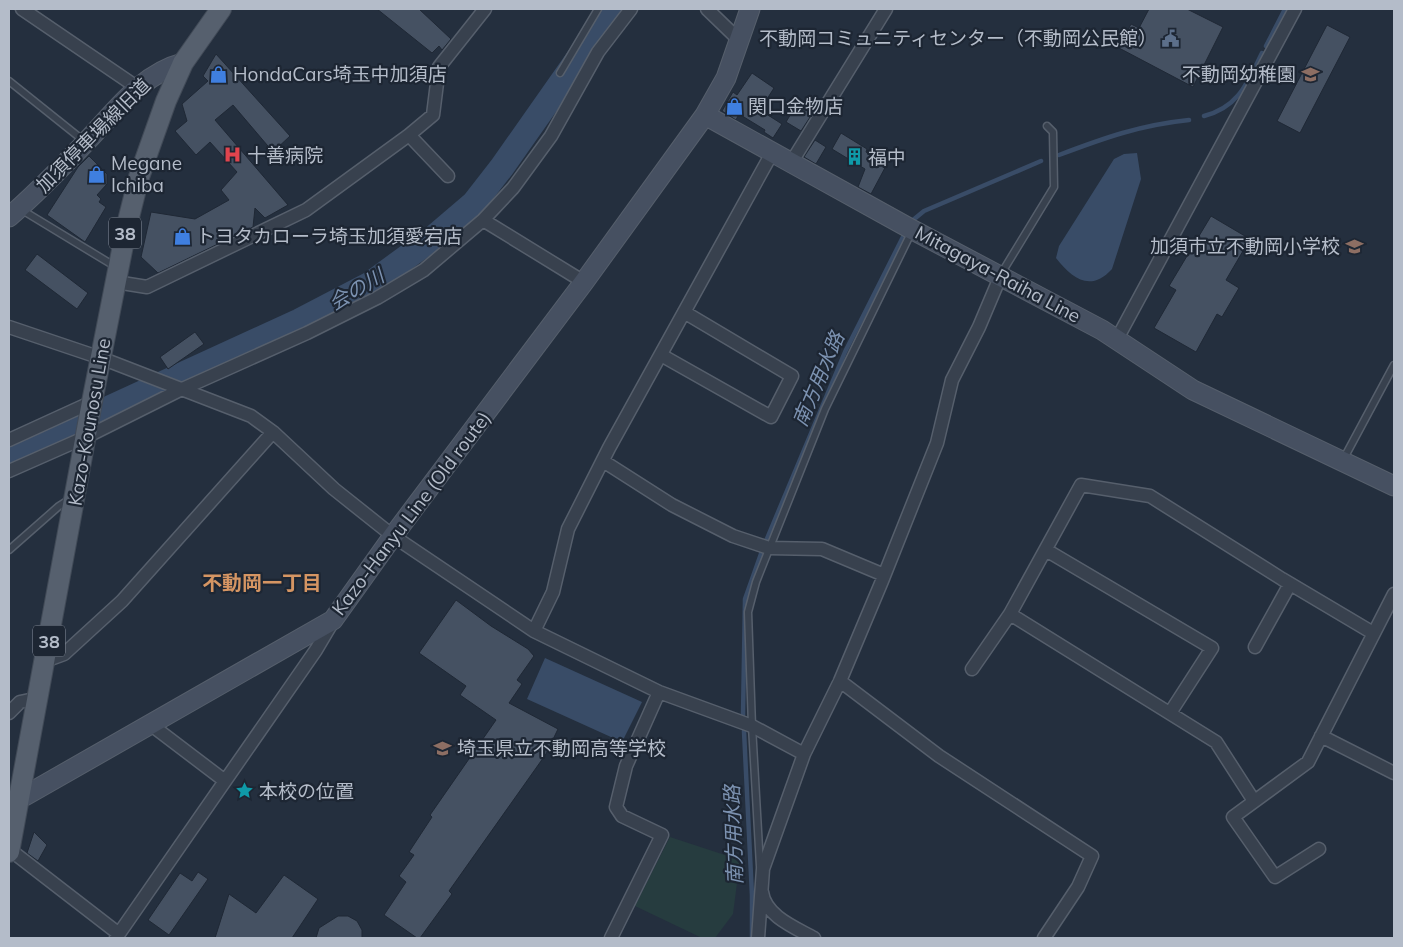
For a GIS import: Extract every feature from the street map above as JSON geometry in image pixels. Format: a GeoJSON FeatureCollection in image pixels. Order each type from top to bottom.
{"type":"FeatureCollection","features":[{"type":"Feature","properties":{"kind":"main road","name":"Kazo-Kounosu Line"},"geometry":{"type":"LineString","coordinates":[[9,850],[14,802],[39,698],[100,358],[139,177],[163,110],[183,63],[221,9]]}},
{"type":"Feature","properties":{"kind":"street"},"geometry":{"type":"LineString","coordinates":[[22,9],[138,88]]}},
{"type":"Feature","properties":{"kind":"street"},"geometry":{"type":"LineString","coordinates":[[118,276],[147,287],[306,210],[433,115],[439,67],[485,9]]}},
{"type":"Feature","properties":{"kind":"street"},"geometry":{"type":"LineString","coordinates":[[9,440],[89,419],[180,390],[308,333],[377,298],[424,270],[483,220],[512,188],[551,136],[598,52],[631,9]]}},
{"type":"Feature","properties":{"kind":"street"},"geometry":{"type":"LineString","coordinates":[[707,9],[738,39]]}},
{"type":"Feature","properties":{"kind":"street"},"geometry":{"type":"LineString","coordinates":[[705,115],[726,78],[750,9]]}},
{"type":"Feature","properties":{"kind":"street"},"geometry":{"type":"LineString","coordinates":[[790,163],[886,9]]}},
{"type":"Feature","properties":{"kind":"street"},"geometry":{"type":"LineString","coordinates":[[1117,339],[1295,9]]}},
{"type":"Feature","properties":{"kind":"street","name":"加須停車場線旧道"},"geometry":{"type":"LineString","coordinates":[[14,213],[138,88],[167,67],[183,63]]}},
{"type":"Feature","properties":{"kind":"street","name":"Mitagaya-Raiha Line"},"geometry":{"type":"LineString","coordinates":[[705,115],[790,163],[1117,339],[1193,390],[1394,486]]}},
{"type":"Feature","properties":{"kind":"street","name":"Kazo-Hanyu Line (Old route)"},"geometry":{"type":"LineString","coordinates":[[14,802],[333,620],[393,536],[584,282],[705,115]]}},
{"type":"Feature","properties":{"kind":"street"},"geometry":{"type":"LineString","coordinates":[[409,134],[448,176]]}},
{"type":"Feature","properties":{"kind":"street"},"geometry":{"type":"LineString","coordinates":[[534,631],[553,592],[568,529],[603,461],[772,153]]}},
{"type":"Feature","properties":{"kind":"street"},"geometry":{"type":"LineString","coordinates":[[483,220],[584,282]]}},
{"type":"Feature","properties":{"kind":"street"},"geometry":{"type":"LineString","coordinates":[[758,938],[761,882],[769,850],[804,754],[840,681],[884,575],[937,443],[952,380],[979,327],[1001,275]]}},
{"type":"Feature","properties":{"kind":"street"},"geometry":{"type":"LineString","coordinates":[[661,355],[771,417],[792,376],[684,312]]}},
{"type":"Feature","properties":{"kind":"street"},"geometry":{"type":"LineString","coordinates":[[9,327],[100,358],[251,416],[273,432],[334,489],[393,536],[534,631],[659,692],[746,724],[804,754]]}},
{"type":"Feature","properties":{"kind":"street"},"geometry":{"type":"LineString","coordinates":[[9,470],[89,419]]}},
{"type":"Feature","properties":{"kind":"street"},"geometry":{"type":"LineString","coordinates":[[46,661],[64,654],[122,601],[273,432]]}},
{"type":"Feature","properties":{"kind":"street"},"geometry":{"type":"LineString","coordinates":[[603,461],[672,505],[733,536],[765,547],[822,549],[884,575]]}},
{"type":"Feature","properties":{"kind":"street"},"geometry":{"type":"LineString","coordinates":[[972,668],[1010,614],[1081,484],[1150,496],[1290,584],[1373,633]]}},
{"type":"Feature","properties":{"kind":"street"},"geometry":{"type":"LineString","coordinates":[[1046,550],[1212,648],[1170,713]]}},
{"type":"Feature","properties":{"kind":"street"},"geometry":{"type":"LineString","coordinates":[[1255,646],[1290,584]]}},
{"type":"Feature","properties":{"kind":"street"},"geometry":{"type":"LineString","coordinates":[[1319,848],[1275,877],[1233,817],[1308,762],[1394,594]]}},
{"type":"Feature","properties":{"kind":"street"},"geometry":{"type":"LineString","coordinates":[[1010,614],[1216,742],[1254,801]]}},
{"type":"Feature","properties":{"kind":"street"},"geometry":{"type":"LineString","coordinates":[[9,850],[118,936],[316,650],[333,620]]}},
{"type":"Feature","properties":{"kind":"street"},"geometry":{"type":"LineString","coordinates":[[840,681],[939,756],[1092,856],[1078,887],[1044,938]]}},
{"type":"Feature","properties":{"kind":"street"},"geometry":{"type":"LineString","coordinates":[[611,938],[662,835],[622,816],[616,807],[626,766],[659,692]]}},
{"type":"Feature","properties":{"kind":"street"},"geometry":{"type":"LineString","coordinates":[[9,713],[20,702],[39,698]]}},
{"type":"Feature","properties":{"kind":"street"},"geometry":{"type":"LineString","coordinates":[[150,724],[225,781]]}},
{"type":"Feature","properties":{"kind":"street"},"geometry":{"type":"LineString","coordinates":[[1321,736],[1394,772]]}},
{"type":"Feature","properties":{"kind":"street"},"geometry":{"type":"LineString","coordinates":[[761,882],[763,898],[774,915],[814,938]]}},
{"type":"Feature","properties":{"kind":"lane"},"geometry":{"type":"LineString","coordinates":[[560,73],[598,9]]}},
{"type":"Feature","properties":{"kind":"lane"},"geometry":{"type":"LineString","coordinates":[[9,81],[86,142]]}},
{"type":"Feature","properties":{"kind":"lane"},"geometry":{"type":"LineString","coordinates":[[1001,275],[1054,187],[1053,132],[1047,126]]}},
{"type":"Feature","properties":{"kind":"lane"},"geometry":{"type":"LineString","coordinates":[[14,213],[118,276]]}},
{"type":"Feature","properties":{"kind":"lane"},"geometry":{"type":"LineString","coordinates":[[761,882],[746,724],[748,612],[765,547],[826,409],[910,228]]}},
{"type":"Feature","properties":{"kind":"lane"},"geometry":{"type":"LineString","coordinates":[[1342,461],[1394,365]]}},
{"type":"Feature","properties":{"kind":"lane"},"geometry":{"type":"LineString","coordinates":[[9,550],[59,506],[76,496]]}},
{"type":"Feature","properties":{"kind":"green space"},"geometry":{"type":"Polygon","coordinates":[[[670,837],[740,860],[733,914],[715,938],[702,938],[635,906],[670,837]]]}},
{"type":"Feature","properties":{"kind":"water"},"geometry":{"type":"Polygon","coordinates":[[[1137,153],[1141,179],[1112,269],[1096,280],[1082,280],[1075,277],[1056,258],[1059,246],[1114,159],[1124,154],[1137,153]]]}},
{"type":"Feature","properties":{"kind":"water"},"geometry":{"type":"Polygon","coordinates":[[[545,658],[642,702],[622,742],[527,699],[545,658]]]}},
{"type":"Feature","properties":{"kind":"building"},"geometry":{"type":"Polygon","coordinates":[[[377,9],[419,9],[451,39],[442,50],[439,46],[432,53],[377,9]]]}},
{"type":"Feature","properties":{"kind":"building","name":"不動岡コミュニティセンター（不動岡公民館）"},"geometry":{"type":"Polygon","coordinates":[[[1149,9],[1187,9],[1223,27],[1193,87],[1119,48],[1131,24],[1139,28],[1149,9]]]}},
{"type":"Feature","properties":{"kind":"building"},"geometry":{"type":"Polygon","coordinates":[[[1327,25],[1350,37],[1300,133],[1277,121],[1327,25]]]}},
{"type":"Feature","properties":{"kind":"building"},"geometry":{"type":"Polygon","coordinates":[[[216,54],[290,136],[273,152],[233,105],[215,120],[288,205],[265,218],[255,208],[253,227],[158,273],[141,257],[151,212],[195,219],[229,200],[221,190],[237,172],[210,142],[196,155],[175,131],[187,121],[182,104],[208,81],[203,76],[216,54]]]}},
{"type":"Feature","properties":{"kind":"building"},"geometry":{"type":"Polygon","coordinates":[[[752,73],[774,88],[760,110],[782,124],[773,138],[764,132],[765,130],[739,114],[736,120],[722,111],[733,92],[737,95],[752,73]]]}},
{"type":"Feature","properties":{"kind":"building"},"geometry":{"type":"Polygon","coordinates":[[[798,102],[814,111],[801,131],[786,122],[798,102]]]}},
{"type":"Feature","properties":{"kind":"building"},"geometry":{"type":"Polygon","coordinates":[[[841,133],[867,149],[866,152],[887,164],[871,194],[858,187],[865,169],[832,149],[841,133]]]}},
{"type":"Feature","properties":{"kind":"building"},"geometry":{"type":"Polygon","coordinates":[[[815,140],[826,147],[816,164],[804,157],[815,140]]]}},
{"type":"Feature","properties":{"kind":"building"},"geometry":{"type":"Polygon","coordinates":[[[89,156],[107,174],[107,184],[97,195],[101,199],[99,202],[106,207],[85,242],[47,215],[78,167],[89,156]]]}},
{"type":"Feature","properties":{"kind":"building"},"geometry":{"type":"Polygon","coordinates":[[[1211,216],[1250,239],[1226,280],[1239,288],[1222,317],[1217,314],[1196,352],[1154,328],[1176,290],[1169,286],[1211,216]]]}},
{"type":"Feature","properties":{"kind":"building"},"geometry":{"type":"Polygon","coordinates":[[[37,254],[88,293],[77,309],[25,270],[37,254]]]}},
{"type":"Feature","properties":{"kind":"building"},"geometry":{"type":"Polygon","coordinates":[[[195,332],[204,344],[168,369],[160,357],[195,332]]]}},
{"type":"Feature","properties":{"kind":"building"},"geometry":{"type":"Polygon","coordinates":[[[456,600],[491,626],[528,649],[534,656],[517,680],[522,684],[509,703],[558,729],[546,754],[449,891],[452,894],[420,938],[417,938],[384,915],[406,882],[399,876],[414,855],[409,852],[432,817],[430,815],[496,720],[460,695],[466,686],[419,653],[456,600]]]}},
{"type":"Feature","properties":{"kind":"building"},"geometry":{"type":"Polygon","coordinates":[[[34,832],[47,845],[38,861],[27,853],[34,832]]]}},
{"type":"Feature","properties":{"kind":"building"},"geometry":{"type":"Polygon","coordinates":[[[198,872],[208,879],[169,935],[148,920],[180,873],[192,881],[198,872]]]}},
{"type":"Feature","properties":{"kind":"building"},"geometry":{"type":"Polygon","coordinates":[[[284,875],[318,899],[292,938],[215,938],[229,894],[256,913],[284,875]]]}},
{"type":"Feature","properties":{"kind":"building"},"geometry":{"type":"Polygon","coordinates":[[[338,916],[348,916],[357,921],[362,930],[362,938],[316,938],[319,928],[338,916]]]}},
{"type":"Feature","properties":{"kind":"waterway","name":"会の川"},"geometry":{"type":"LineString","coordinates":[[9,454],[299,321],[370,284],[433,238],[474,203],[502,167],[613,9]]}},
{"type":"Feature","properties":{"kind":"waterway","name":"南方用水路"},"geometry":{"type":"LineString","coordinates":[[1266,46],[1285,9]]}},
{"type":"Feature","properties":{"kind":"waterway","name":"南方用水路"},"geometry":{"type":"LineString","coordinates":[[1204,116],[1226,107],[1234,100],[1246,84],[1262,53]]}},
{"type":"Feature","properties":{"kind":"waterway","name":"南方用水路"},"geometry":{"type":"LineString","coordinates":[[1059,155],[1122,133],[1154,125],[1189,120]]}},
{"type":"Feature","properties":{"kind":"waterway","name":"南方用水路"},"geometry":{"type":"LineString","coordinates":[[913,220],[924,211],[1041,161]]}},
{"type":"Feature","properties":{"kind":"waterway","name":"南方用水路"},"geometry":{"type":"LineString","coordinates":[[766,541],[845,352],[905,233]]}},
{"type":"Feature","properties":{"kind":"waterway","name":"南方用水路"},"geometry":{"type":"LineString","coordinates":[[743,715],[745,599],[762,551]]}},
{"type":"Feature","properties":{"kind":"waterway","name":"南方用水路"},"geometry":{"type":"LineString","coordinates":[[744,731],[752,896],[752,938]]}},
{"type":"Feature","properties":{"kind":"place","name":"不動岡コミュニティセンター（不動岡公民館）"},"geometry":{"type":"Point","coordinates":[1171,38]}},
{"type":"Feature","properties":{"kind":"place","name":"HondaCars埼玉中加須店"},"geometry":{"type":"Point","coordinates":[219,74]}},
{"type":"Feature","properties":{"kind":"place","name":"不動岡幼稚園"},"geometry":{"type":"Point","coordinates":[1310,74]}},
{"type":"Feature","properties":{"kind":"place","name":"関口金物店"},"geometry":{"type":"Point","coordinates":[734,106]}},
{"type":"Feature","properties":{"kind":"place","name":"十善病院"},"geometry":{"type":"Point","coordinates":[233,155]}},
{"type":"Feature","properties":{"kind":"place","name":"福中"},"geometry":{"type":"Point","coordinates":[854,157]}},
{"type":"Feature","properties":{"kind":"place","name":"Megane Ichiba"},"geometry":{"type":"Point","coordinates":[97,174]}},
{"type":"Feature","properties":{"kind":"place","name":"トヨタカローラ埼玉加須愛宕店"},"geometry":{"type":"Point","coordinates":[182,236]}},
{"type":"Feature","properties":{"kind":"place","name":"加須市立不動岡小学校"},"geometry":{"type":"Point","coordinates":[1354,246]}},
{"type":"Feature","properties":{"kind":"place","name":"埼玉県立不動岡高等学校"},"geometry":{"type":"Point","coordinates":[443,748]}},
{"type":"Feature","properties":{"kind":"place","name":"本校の位置"},"geometry":{"type":"Point","coordinates":[245,791]}},
{"type":"Feature","properties":{"kind":"district","name":"不動岡一丁目"},"geometry":{"type":"Point","coordinates":[262,582]}}]}
